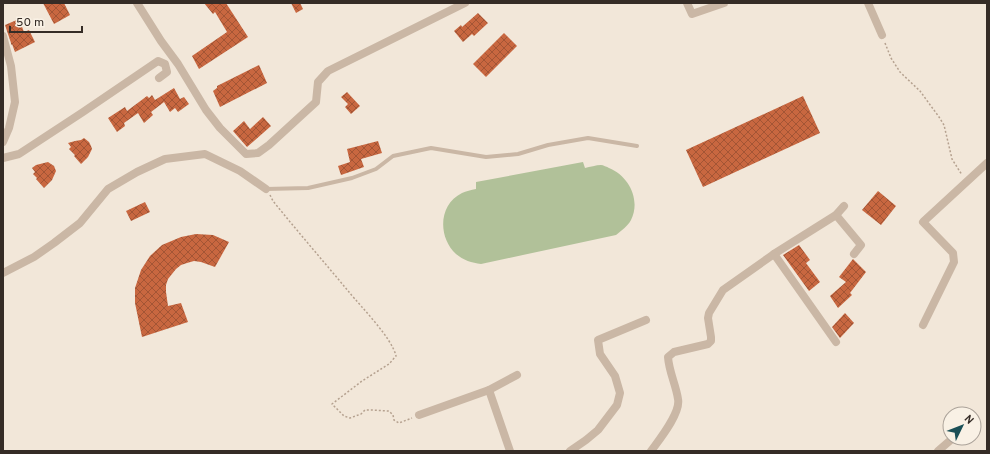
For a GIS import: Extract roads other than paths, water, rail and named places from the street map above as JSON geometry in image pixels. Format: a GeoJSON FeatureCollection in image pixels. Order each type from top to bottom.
{"type":"FeatureCollection","features":[{"type":"Feature","properties":{"kind":"street"},"geometry":{"type":"LineString","coordinates":[[137,3],[161,41],[178,64],[206,110],[220,128],[246,154],[258,153],[269,145],[316,102],[318,82],[328,71],[465,3]]}},
{"type":"Feature","properties":{"kind":"street"},"geometry":{"type":"LineString","coordinates":[[687,3],[692,14],[724,3]]}},
{"type":"Feature","properties":{"kind":"street"},"geometry":{"type":"LineString","coordinates":[[868,3],[882,35]]}},
{"type":"Feature","properties":{"kind":"street"},"geometry":{"type":"LineString","coordinates":[[3,36],[11,66],[15,102],[9,128],[3,142]]}},
{"type":"Feature","properties":{"kind":"street"},"geometry":{"type":"LineString","coordinates":[[3,158],[19,154],[158,61],[165,64],[167,72],[159,78]]}},
{"type":"Feature","properties":{"kind":"street"},"geometry":{"type":"LineString","coordinates":[[3,273],[34,257],[80,224],[108,189],[137,172],[165,159],[205,154],[240,171],[266,189]]}},
{"type":"Feature","properties":{"kind":"street"},"geometry":{"type":"LineString","coordinates":[[923,325],[954,262],[953,253],[922,222],[987,163]]}},
{"type":"Feature","properties":{"kind":"street"},"geometry":{"type":"LineString","coordinates":[[651,451],[665,433],[679,404],[668,357],[674,352],[708,344],[711,341],[708,318],[709,313],[723,290],[774,254],[836,215],[844,206]]}},
{"type":"Feature","properties":{"kind":"street"},"geometry":{"type":"LineString","coordinates":[[836,215],[861,245],[854,254]]}},
{"type":"Feature","properties":{"kind":"street"},"geometry":{"type":"LineString","coordinates":[[774,254],[836,342]]}},
{"type":"Feature","properties":{"kind":"street"},"geometry":{"type":"LineString","coordinates":[[570,451],[598,430],[618,406],[620,393],[615,376],[600,354],[598,340],[646,320]]}},
{"type":"Feature","properties":{"kind":"street"},"geometry":{"type":"LineString","coordinates":[[419,415],[489,390],[517,375]]}},
{"type":"Feature","properties":{"kind":"street"},"geometry":{"type":"LineString","coordinates":[[489,390],[510,451]]}},
{"type":"Feature","properties":{"kind":"lane"},"geometry":{"type":"LineString","coordinates":[[266,189],[308,188],[352,178],[376,169],[394,156],[431,148],[486,157],[518,154],[548,145],[588,138],[637,146]]}}]}
